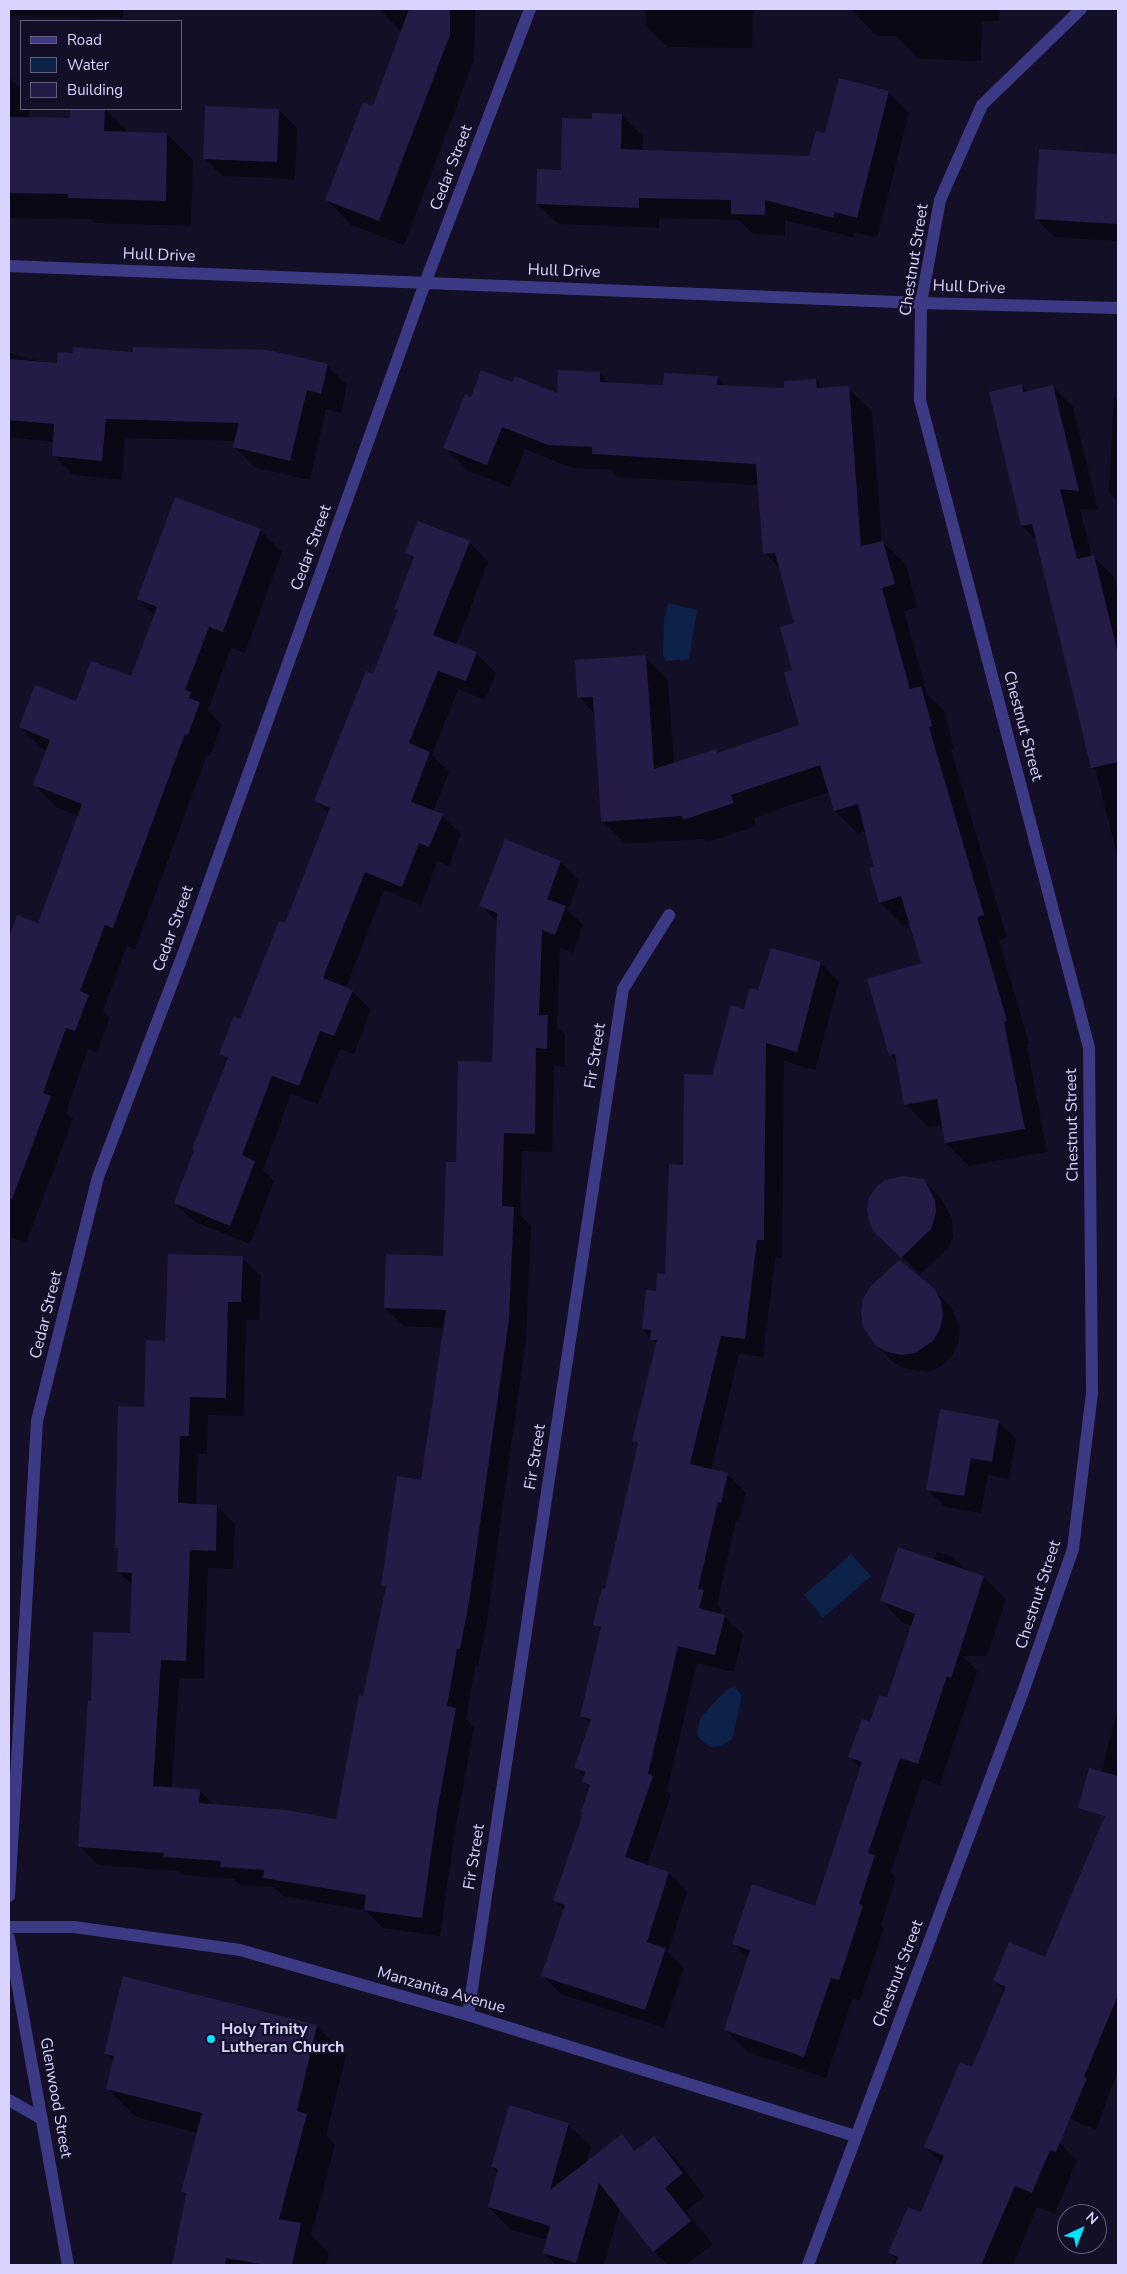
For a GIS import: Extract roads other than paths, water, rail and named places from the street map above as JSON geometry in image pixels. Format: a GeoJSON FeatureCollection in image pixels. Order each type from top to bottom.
{"type":"FeatureCollection","features":[{"type":"Feature","properties":{"kind":"street","name":"Cedar Street"},"geometry":{"type":"LineString","coordinates":[[9,1896],[37,1421],[98,1177],[186,944],[425,283],[530,9]]}},
{"type":"Feature","properties":{"kind":"street","name":"Chestnut Street"},"geometry":{"type":"LineString","coordinates":[[808,2265],[1024,1689],[1073,1549],[1092,1393],[1089,1048],[920,400],[921,303],[940,200],[982,105],[1080,9]]}},
{"type":"Feature","properties":{"kind":"street","name":"Hull Drive"},"geometry":{"type":"LineString","coordinates":[[9,266],[921,303],[1118,308]]}},
{"type":"Feature","properties":{"kind":"street","name":"Fir Street"},"geometry":{"type":"LineString","coordinates":[[468,2015],[623,989],[669,915]]}},
{"type":"Feature","properties":{"kind":"street","name":"Manzanita Avenue"},"geometry":{"type":"LineString","coordinates":[[9,1927],[74,1927],[240,1950],[468,2015],[855,2136]]}},
{"type":"Feature","properties":{"kind":"street","name":"Glenwood Street"},"geometry":{"type":"LineString","coordinates":[[9,1938],[68,2265]]}},
{"type":"Feature","properties":{"kind":"street"},"geometry":{"type":"LineString","coordinates":[[9,2100],[42,2119]]}},
{"type":"Feature","properties":{"kind":"water"},"geometry":{"type":"Polygon","coordinates":[[[668,603],[697,610],[689,659],[666,661],[663,655],[664,620],[668,603]]]}},
{"type":"Feature","properties":{"kind":"water"},"geometry":{"type":"Polygon","coordinates":[[[851,1554],[871,1576],[823,1618],[804,1595],[851,1554]]]}},
{"type":"Feature","properties":{"kind":"water"},"geometry":{"type":"Polygon","coordinates":[[[734,1687],[741,1694],[741,1701],[732,1739],[722,1746],[710,1747],[699,1738],[697,1732],[701,1717],[727,1689],[734,1687]]]}},
{"type":"Feature","properties":{"kind":"place","name":"Holy Trinity Lutheran Church"},"geometry":{"type":"Point","coordinates":[211,2039]}}]}
